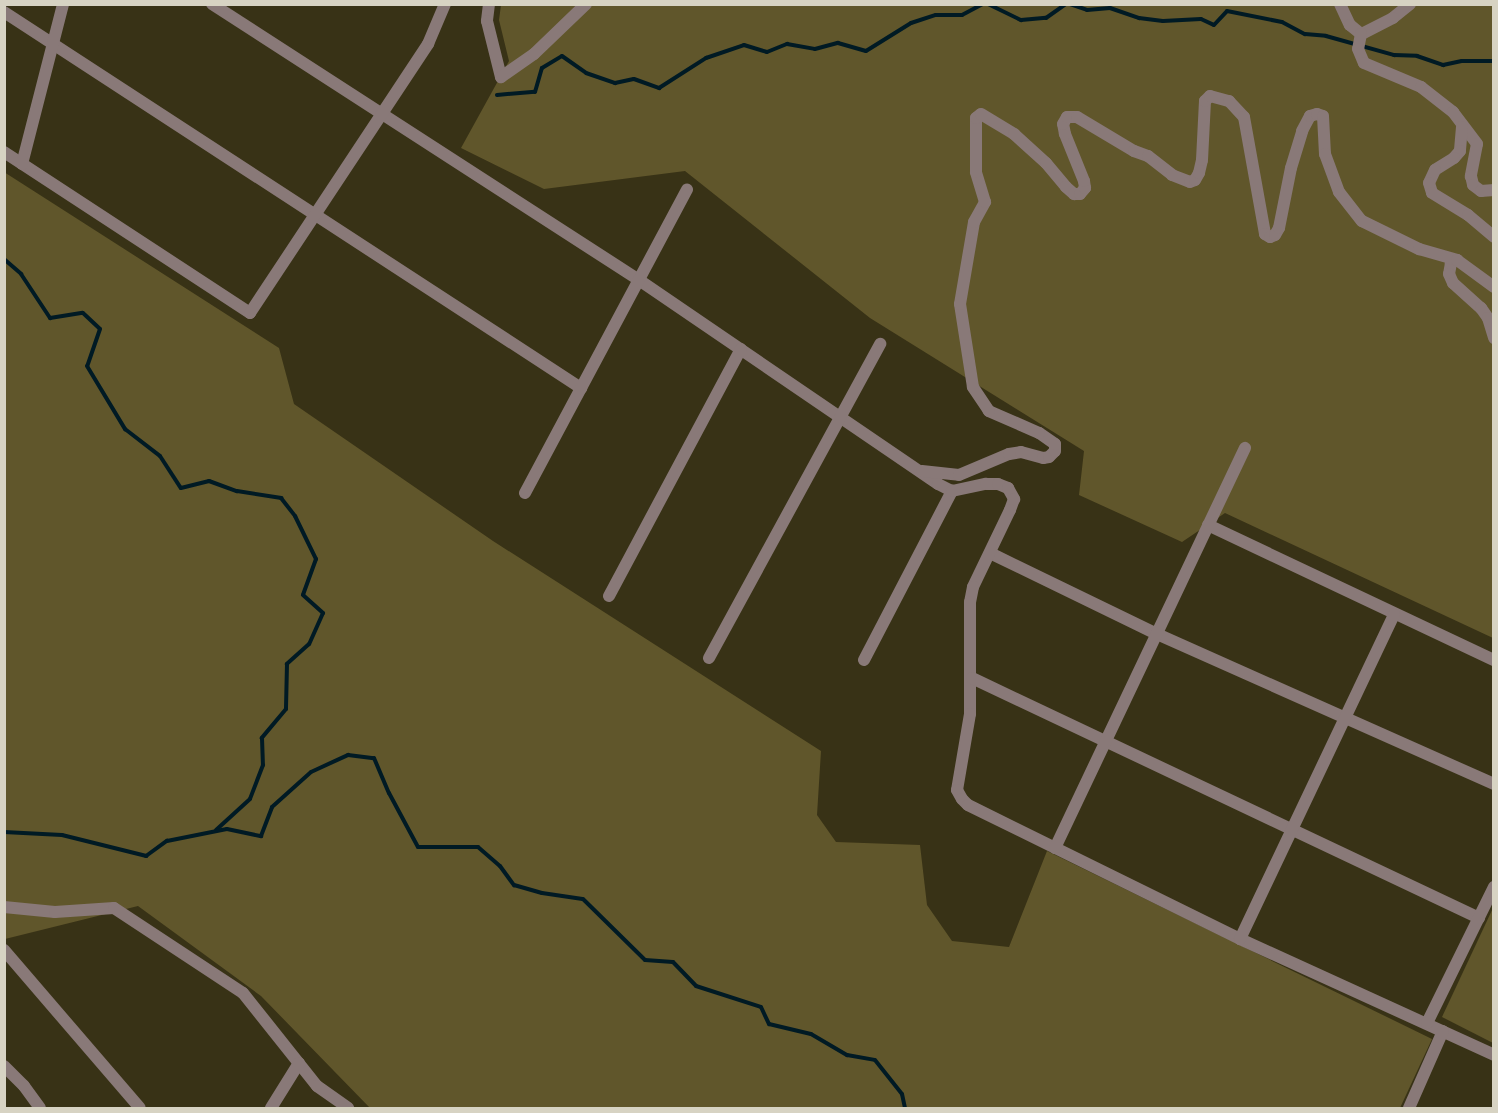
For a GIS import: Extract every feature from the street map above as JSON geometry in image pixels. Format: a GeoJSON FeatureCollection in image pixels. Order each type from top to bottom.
{"type":"FeatureCollection","features":[{"type":"Feature","properties":{"kind":"street"},"geometry":{"type":"LineString","coordinates":[[22,164],[63,4]]}},
{"type":"Feature","properties":{"kind":"street"},"geometry":{"type":"LineString","coordinates":[[212,4],[380,115],[639,280],[938,484],[952,491],[986,484],[1008,488],[1014,499],[974,587],[970,602],[972,678],[970,714],[957,790],[968,805],[1240,939],[1494,1055]]}},
{"type":"Feature","properties":{"kind":"street"},"geometry":{"type":"LineString","coordinates":[[4,152],[250,314],[428,44],[445,4]]}},
{"type":"Feature","properties":{"kind":"street"},"geometry":{"type":"LineString","coordinates":[[489,4],[487,21],[501,76],[534,54],[586,4]]}},
{"type":"Feature","properties":{"kind":"street"},"geometry":{"type":"LineString","coordinates":[[1341,4],[1350,25],[1361,34]]}},
{"type":"Feature","properties":{"kind":"street"},"geometry":{"type":"LineString","coordinates":[[1361,34],[1394,18],[1410,4]]}},
{"type":"Feature","properties":{"kind":"street"},"geometry":{"type":"LineString","coordinates":[[4,12],[582,388]]}},
{"type":"Feature","properties":{"kind":"street"},"geometry":{"type":"LineString","coordinates":[[1361,34],[1358,49],[1364,63],[1421,87],[1453,112],[1477,144],[1471,176],[1473,185],[1480,191],[1494,190]]}},
{"type":"Feature","properties":{"kind":"street"},"geometry":{"type":"LineString","coordinates":[[922,471],[959,475],[1009,454],[1021,452],[1043,458],[1050,457],[1055,451],[1054,444],[1039,433],[989,411],[974,387],[960,304],[968,270],[974,222],[985,202],[976,172],[976,118],[981,114],[1014,134],[1046,163],[1066,187],[1074,194],[1080,194],[1084,188],[1084,181],[1063,124],[1071,114],[1134,152],[1148,156],[1172,175],[1190,182],[1195,180],[1199,173],[1202,160],[1205,101],[1210,96],[1229,101],[1244,117],[1265,234],[1270,237],[1275,236],[1280,228],[1291,168],[1302,131],[1310,116],[1317,114],[1323,116],[1325,154],[1339,192],[1350,209],[1362,221],[1419,249],[1457,260],[1494,287]]}},
{"type":"Feature","properties":{"kind":"street"},"geometry":{"type":"LineString","coordinates":[[1462,127],[1460,151],[1454,158],[1435,170],[1429,183],[1432,193],[1468,215],[1494,237]]}},
{"type":"Feature","properties":{"kind":"street"},"geometry":{"type":"LineString","coordinates":[[525,493],[687,189]]}},
{"type":"Feature","properties":{"kind":"street"},"geometry":{"type":"LineString","coordinates":[[1457,260],[1451,263],[1449,274],[1453,283],[1481,308],[1488,318],[1494,338]]}},
{"type":"Feature","properties":{"kind":"street"},"geometry":{"type":"LineString","coordinates":[[709,658],[839,415],[880,344]]}},
{"type":"Feature","properties":{"kind":"street"},"geometry":{"type":"LineString","coordinates":[[609,596],[741,349]]}},
{"type":"Feature","properties":{"kind":"street"},"geometry":{"type":"LineString","coordinates":[[1055,848],[1245,448]]}},
{"type":"Feature","properties":{"kind":"street"},"geometry":{"type":"LineString","coordinates":[[864,660],[952,491]]}},
{"type":"Feature","properties":{"kind":"street"},"geometry":{"type":"LineString","coordinates":[[1208,525],[1394,615],[1494,660]]}},
{"type":"Feature","properties":{"kind":"street"},"geometry":{"type":"LineString","coordinates":[[990,553],[1156,634],[1345,720],[1494,784]]}},
{"type":"Feature","properties":{"kind":"street"},"geometry":{"type":"LineString","coordinates":[[1240,939],[1394,615]]}},
{"type":"Feature","properties":{"kind":"street"},"geometry":{"type":"LineString","coordinates":[[972,678],[1479,918]]}},
{"type":"Feature","properties":{"kind":"street"},"geometry":{"type":"LineString","coordinates":[[1427,1023],[1494,887]]}},
{"type":"Feature","properties":{"kind":"street"},"geometry":{"type":"LineString","coordinates":[[4,908],[55,912],[114,908],[243,993],[317,1086],[348,1108]]}},
{"type":"Feature","properties":{"kind":"street"},"geometry":{"type":"LineString","coordinates":[[4,950],[140,1108]]}},
{"type":"Feature","properties":{"kind":"street"},"geometry":{"type":"LineString","coordinates":[[1409,1108],[1443,1030]]}},
{"type":"Feature","properties":{"kind":"street"},"geometry":{"type":"LineString","coordinates":[[271,1108],[299,1064]]}},
{"type":"Feature","properties":{"kind":"street"},"geometry":{"type":"LineString","coordinates":[[4,1066],[24,1086],[40,1108]]}},
{"type":"Feature","properties":{"kind":"shaded area"},"geometry":{"type":"Polygon","coordinates":[[[501,5],[1493,5],[1493,638],[1225,513],[1182,542],[1079,495],[1084,451],[870,318],[685,171],[544,189],[461,148],[509,61],[499,20],[501,5]]]}},
{"type":"Feature","properties":{"kind":"shaded area"},"geometry":{"type":"Polygon","coordinates":[[[4,172],[279,348],[294,404],[493,541],[821,751],[817,815],[836,842],[920,845],[927,905],[952,941],[1009,947],[1047,851],[1432,1039],[1400,1108],[370,1108],[261,996],[138,906],[5,939],[4,172]]]}},
{"type":"Feature","properties":{"kind":"shaded area"},"geometry":{"type":"Polygon","coordinates":[[[1493,908],[1494,1043],[1442,1017],[1493,908]]]}},
{"type":"Feature","properties":{"kind":"waterway"},"geometry":{"type":"LineString","coordinates":[[497,95],[535,92],[542,68],[562,56],[586,73],[615,83],[634,79],[659,88],[706,58],[744,45],[767,52],[787,44],[815,49],[838,43],[866,51],[911,23],[936,15],[962,15],[983,4]]}},
{"type":"Feature","properties":{"kind":"waterway"},"geometry":{"type":"LineString","coordinates":[[988,4],[1021,20],[1046,18],[1066,4]]}},
{"type":"Feature","properties":{"kind":"waterway"},"geometry":{"type":"LineString","coordinates":[[1070,4],[1087,10],[1110,8],[1139,18],[1163,21],[1201,19],[1214,25],[1227,11],[1282,22],[1305,34],[1326,36],[1394,55],[1417,56],[1443,65],[1462,61],[1494,61]]}},
{"type":"Feature","properties":{"kind":"waterway"},"geometry":{"type":"LineString","coordinates":[[4,259],[21,274],[50,318],[83,313],[100,329],[87,366],[125,429],[160,456],[181,488],[209,481],[237,491],[281,498],[295,516],[316,559],[303,595],[323,613],[309,644],[287,664],[286,709],[262,738],[263,765],[250,799],[216,830]]}},
{"type":"Feature","properties":{"kind":"waterway"},"geometry":{"type":"LineString","coordinates":[[4,832],[62,835],[146,856],[167,841],[227,829],[261,836],[272,807],[311,772],[348,755],[374,758],[389,793],[418,847],[478,847],[500,866],[514,885],[542,893],[583,899],[645,960],[673,962],[696,986],[761,1007],[769,1024],[811,1034],[847,1055],[875,1060],[902,1094],[905,1108]]}}]}
